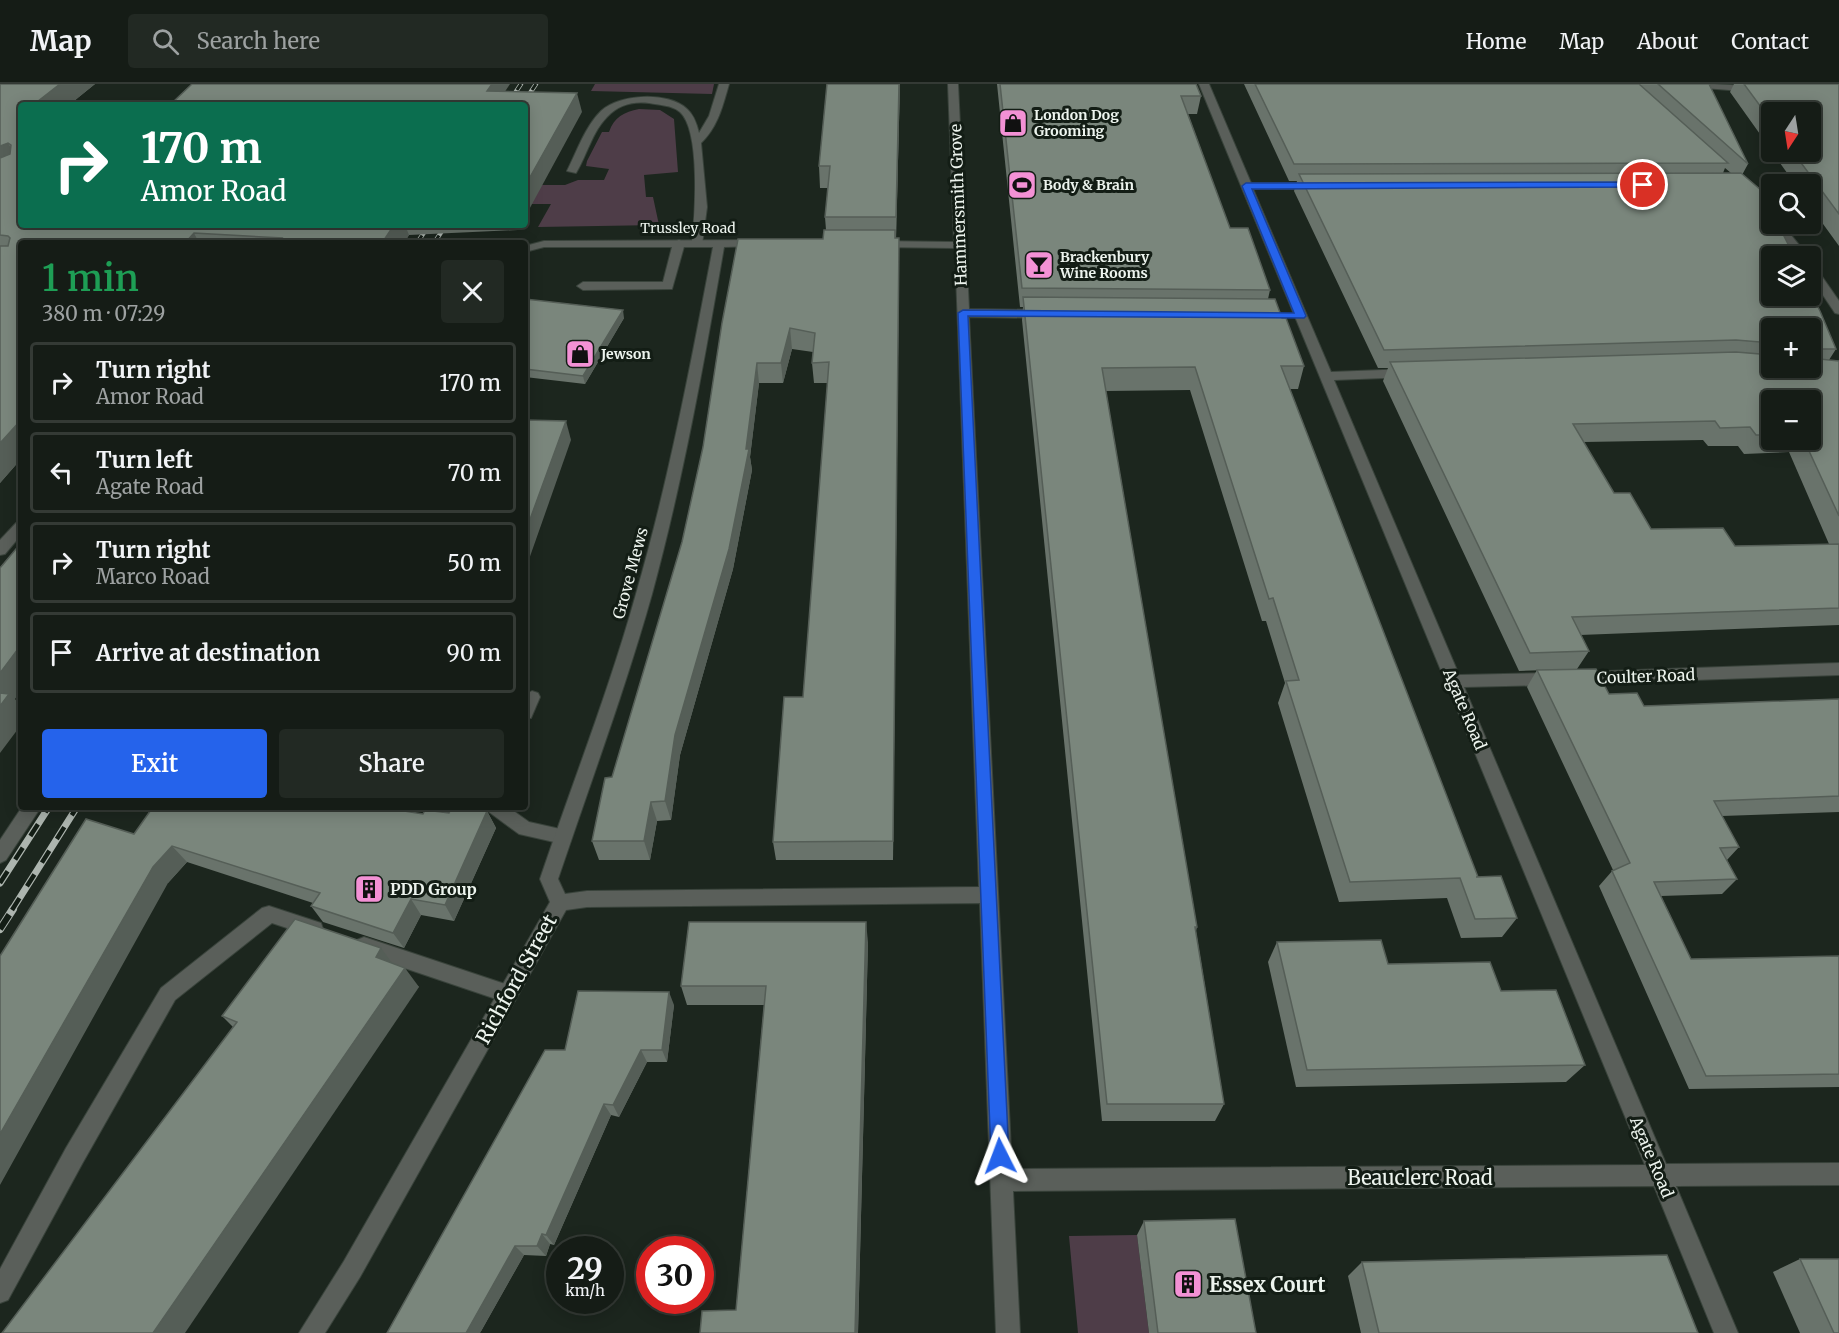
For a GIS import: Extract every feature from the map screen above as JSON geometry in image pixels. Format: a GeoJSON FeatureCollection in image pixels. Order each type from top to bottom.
{"type":"FeatureCollection","features":[{"type":"Feature","properties":{"kind":"street"},"geometry":{"type":"LineString","coordinates":[[695,143],[706,134],[715,119],[724,84]]}},
{"type":"Feature","properties":{"kind":"street","name":"Hammersmith Grove"},"geometry":{"type":"LineString","coordinates":[[953,84],[1008,1333]]}},
{"type":"Feature","properties":{"kind":"street","name":"Agate Road"},"geometry":{"type":"LineString","coordinates":[[1204,84],[1246,186],[1293,316],[1326,376],[1726,1333]]}},
{"type":"Feature","properties":{"kind":"street"},"geometry":{"type":"LineString","coordinates":[[1690,84],[1770,90]]}},
{"type":"Feature","properties":{"kind":"street"},"geometry":{"type":"LineString","coordinates":[[572,171],[602,115],[613,104],[623,101],[647,100],[678,106],[689,117],[695,143],[702,209],[698,243]]}},
{"type":"Feature","properties":{"kind":"street"},"geometry":{"type":"LineString","coordinates":[[1246,186],[1330,186]]}},
{"type":"Feature","properties":{"kind":"street"},"geometry":{"type":"LineString","coordinates":[[1784,234],[1795,246]]}},
{"type":"Feature","properties":{"kind":"street"},"geometry":{"type":"LineString","coordinates":[[583,286],[668,286],[679,243]]}},
{"type":"Feature","properties":{"kind":"street","name":"Grove Mews"},"geometry":{"type":"LineString","coordinates":[[560,903],[549,879],[630,644],[678,461],[719,243]]}},
{"type":"Feature","properties":{"kind":"street","name":"Trussley Road"},"geometry":{"type":"LineString","coordinates":[[528,248],[544,244],[776,243]]}},
{"type":"Feature","properties":{"kind":"street"},"geometry":{"type":"LineString","coordinates":[[868,244],[959,245]]}},
{"type":"Feature","properties":{"kind":"street"},"geometry":{"type":"LineString","coordinates":[[1821,283],[1839,310]]}},
{"type":"Feature","properties":{"kind":"street"},"geometry":{"type":"LineString","coordinates":[[963,313],[1058,314]]}},
{"type":"Feature","properties":{"kind":"street"},"geometry":{"type":"LineString","coordinates":[[1326,376],[1426,373]]}},
{"type":"Feature","properties":{"kind":"street"},"geometry":{"type":"LineString","coordinates":[[0,550],[18,529]]}},
{"type":"Feature","properties":{"kind":"street","name":"Coulter Road"},"geometry":{"type":"LineString","coordinates":[[1453,681],[1839,669]]}},
{"type":"Feature","properties":{"kind":"street"},"geometry":{"type":"LineString","coordinates":[[528,706],[532,697]]}},
{"type":"Feature","properties":{"kind":"street"},"geometry":{"type":"LineString","coordinates":[[0,855],[30,810]]}},
{"type":"Feature","properties":{"kind":"street"},"geometry":{"type":"LineString","coordinates":[[499,810],[525,829],[563,836]]}},
{"type":"Feature","properties":{"kind":"street","name":"Richford Street"},"geometry":{"type":"LineString","coordinates":[[311,1333],[352,1269],[560,903],[587,899],[988,895]]}},
{"type":"Feature","properties":{"kind":"street"},"geometry":{"type":"LineString","coordinates":[[0,1292],[74,1156],[168,994],[269,914],[508,994]]}},
{"type":"Feature","properties":{"kind":"street","name":"Beauclerc Road"},"geometry":{"type":"LineString","coordinates":[[1001,1180],[1839,1174]]}},
{"type":"Feature","properties":{"kind":"shaded area"},"geometry":{"type":"Polygon","coordinates":[[[595,84],[714,84],[712,94],[591,91],[595,84]]]}},
{"type":"Feature","properties":{"kind":"shaded area"},"geometry":{"type":"Polygon","coordinates":[[[639,109],[660,110],[674,119],[678,172],[644,175],[646,197],[653,197],[659,225],[538,227],[551,204],[528,204],[528,198],[535,185],[565,185],[578,180],[604,180],[609,169],[586,166],[587,161],[602,132],[609,132],[620,116],[639,109]]]}},
{"type":"Feature","properties":{"kind":"shaded area"},"geometry":{"type":"Polygon","coordinates":[[[1137,1235],[1149,1333],[1078,1333],[1069,1236],[1137,1235]]]}},
{"type":"Feature","properties":{"kind":"building"},"geometry":{"type":"Polygon","coordinates":[[[0,84],[60,84],[37,102],[18,102],[18,228],[392,228],[384,240],[280,240],[282,238],[194,233],[188,240],[18,240],[18,423],[0,443],[0,246],[8,246],[10,238],[0,235],[0,158],[10,154],[11,145],[8,143],[0,146],[0,84]]]}},
{"type":"Feature","properties":{"kind":"building"},"geometry":{"type":"Polygon","coordinates":[[[192,84],[492,84],[487,91],[577,93],[528,181],[528,102],[173,102],[192,84]]]}},
{"type":"Feature","properties":{"kind":"building"},"geometry":{"type":"Polygon","coordinates":[[[827,84],[899,84],[896,217],[825,217],[830,166],[819,166],[827,84]]]}},
{"type":"Feature","properties":{"kind":"building"},"geometry":{"type":"Polygon","coordinates":[[[1000,84],[1196,84],[1201,96],[1181,96],[1230,228],[1248,228],[1270,290],[1022,288],[1000,84]]]}},
{"type":"Feature","properties":{"kind":"building"},"geometry":{"type":"Polygon","coordinates":[[[1255,84],[1639,84],[1728,163],[1294,164],[1255,84]]]}},
{"type":"Feature","properties":{"kind":"building"},"geometry":{"type":"Polygon","coordinates":[[[1658,84],[1709,84],[1748,164],[1658,84]]]}},
{"type":"Feature","properties":{"kind":"building"},"geometry":{"type":"Polygon","coordinates":[[[1744,84],[1839,84],[1839,214],[1821,190],[1821,174],[1809,174],[1800,162],[1821,162],[1821,102],[1761,102],[1761,107],[1744,84]]]}},
{"type":"Feature","properties":{"kind":"building"},"geometry":{"type":"Polygon","coordinates":[[[1741,173],[1761,190],[1761,234],[1783,234],[1789,246],[1761,246],[1761,306],[1818,306],[1836,349],[1821,349],[1821,318],[1761,318],[1761,342],[1736,340],[1384,350],[1299,174],[1741,173]]]}},
{"type":"Feature","properties":{"kind":"building"},"geometry":{"type":"Polygon","coordinates":[[[824,230],[895,230],[895,238],[899,238],[893,841],[773,842],[784,697],[803,697],[829,362],[812,363],[815,333],[790,328],[781,363],[757,363],[746,449],[749,449],[729,549],[675,735],[665,801],[651,802],[644,841],[592,841],[605,778],[612,777],[682,542],[703,447],[722,323],[738,239],[823,239],[824,230]]]}},
{"type":"Feature","properties":{"kind":"building"},"geometry":{"type":"Polygon","coordinates":[[[1023,297],[1275,299],[1282,318],[1286,318],[1304,366],[1281,366],[1478,877],[1501,876],[1517,918],[1475,919],[1460,878],[1350,882],[1286,681],[1299,680],[1273,598],[1269,599],[1195,367],[1102,368],[1197,927],[1195,927],[1224,1104],[1107,1104],[1023,297]]]}},
{"type":"Feature","properties":{"kind":"building"},"geometry":{"type":"Polygon","coordinates":[[[528,299],[623,310],[583,376],[528,369],[528,299]]]}},
{"type":"Feature","properties":{"kind":"building"},"geometry":{"type":"Polygon","coordinates":[[[1736,352],[1761,354],[1761,378],[1821,378],[1821,359],[1839,361],[1839,516],[1809,450],[1821,450],[1821,390],[1761,390],[1761,435],[1756,435],[1750,427],[1720,428],[1715,421],[1573,424],[1614,493],[1630,493],[1651,529],[1723,528],[1735,546],[1839,544],[1839,608],[1572,617],[1589,651],[1530,653],[1390,362],[1736,352]]]}},
{"type":"Feature","properties":{"kind":"building"},"geometry":{"type":"Polygon","coordinates":[[[528,420],[566,421],[528,525],[528,420]]]}},
{"type":"Feature","properties":{"kind":"building"},"geometry":{"type":"Polygon","coordinates":[[[18,547],[18,649],[0,673],[0,568],[18,547]]]}},
{"type":"Feature","properties":{"kind":"building"},"geometry":{"type":"Polygon","coordinates":[[[1596,669],[1609,694],[1637,693],[1644,706],[1839,699],[1839,796],[1714,801],[1739,847],[1720,848],[1737,879],[1654,882],[1691,959],[1839,956],[1839,1074],[1706,1076],[1612,871],[1630,863],[1537,670],[1596,669]]]}},
{"type":"Feature","properties":{"kind":"building"},"geometry":{"type":"Polygon","coordinates":[[[0,693],[9,694],[0,706],[0,693]]]}},
{"type":"Feature","properties":{"kind":"building"},"geometry":{"type":"Polygon","coordinates":[[[151,810],[397,810],[423,814],[425,810],[449,813],[450,810],[487,811],[445,905],[411,899],[393,933],[311,906],[320,893],[172,846],[153,867],[0,1134],[0,956],[86,819],[134,834],[151,810]]]}},
{"type":"Feature","properties":{"kind":"building"},"geometry":{"type":"Polygon","coordinates":[[[295,919],[381,948],[376,957],[405,968],[153,1333],[2,1333],[237,1022],[222,1016],[295,919]]]}},
{"type":"Feature","properties":{"kind":"building"},"geometry":{"type":"Polygon","coordinates":[[[689,922],[866,922],[855,1333],[700,1333],[702,1314],[714,1314],[714,1311],[736,1310],[766,986],[681,986],[689,922]]]}},
{"type":"Feature","properties":{"kind":"building"},"geometry":{"type":"Polygon","coordinates":[[[1381,940],[1388,964],[1490,962],[1501,991],[1556,990],[1585,1065],[1307,1070],[1277,942],[1381,940]]]}},
{"type":"Feature","properties":{"kind":"building"},"geometry":{"type":"Polygon","coordinates":[[[578,991],[669,992],[662,1050],[641,1050],[613,1105],[604,1104],[546,1235],[542,1234],[537,1246],[515,1246],[466,1333],[387,1333],[545,1050],[565,1050],[578,991]]]}},
{"type":"Feature","properties":{"kind":"building","name":"Essex Court"},"geometry":{"type":"Polygon","coordinates":[[[1235,1219],[1256,1333],[1158,1333],[1144,1221],[1235,1219]]]}},
{"type":"Feature","properties":{"kind":"building"},"geometry":{"type":"Polygon","coordinates":[[[1667,1255],[1698,1333],[1379,1333],[1362,1262],[1667,1255]]]}},
{"type":"Feature","properties":{"kind":"building"},"geometry":{"type":"Polygon","coordinates":[[[1800,1259],[1839,1259],[1839,1333],[1834,1333],[1800,1259]]]}},
{"type":"Feature","properties":{"kind":"railway"},"geometry":{"type":"LineString","coordinates":[[509,102],[521,84]]}},
{"type":"Feature","properties":{"kind":"railway"},"geometry":{"type":"LineString","coordinates":[[524,102],[536,84]]}},
{"type":"Feature","properties":{"kind":"railway"},"geometry":{"type":"LineString","coordinates":[[419,240],[427,228]]}},
{"type":"Feature","properties":{"kind":"railway"},"geometry":{"type":"LineString","coordinates":[[436,240],[444,228]]}},
{"type":"Feature","properties":{"kind":"railway"},"geometry":{"type":"LineString","coordinates":[[0,883],[47,810]]}},
{"type":"Feature","properties":{"kind":"railway"},"geometry":{"type":"LineString","coordinates":[[12,910],[75,810]]}},
{"type":"Feature","properties":{"kind":"railway"},"geometry":{"type":"LineString","coordinates":[[0,929],[13,909]]}},
{"type":"Feature","properties":{"kind":"place","name":"London Dog Grooming"},"geometry":{"type":"Point","coordinates":[1013,123]}},
{"type":"Feature","properties":{"kind":"place","name":"Body & Brain"},"geometry":{"type":"Point","coordinates":[1022,185]}},
{"type":"Feature","properties":{"kind":"place","name":"Brackenbury Wine Rooms"},"geometry":{"type":"Point","coordinates":[1039,265]}},
{"type":"Feature","properties":{"kind":"place","name":"Jewson"},"geometry":{"type":"Point","coordinates":[580,354]}},
{"type":"Feature","properties":{"kind":"place","name":"PDD Group"},"geometry":{"type":"Point","coordinates":[369,889]}},
{"type":"Feature","properties":{"kind":"place","name":"Essex Court"},"geometry":{"type":"Point","coordinates":[1188,1284]}},
{"type":"Feature","properties":{"kind":"route"},"geometry":{"type":"LineString","coordinates":[[1000,1156],[963,313],[1300,316],[1246,186],[1643,185]]}}]}
